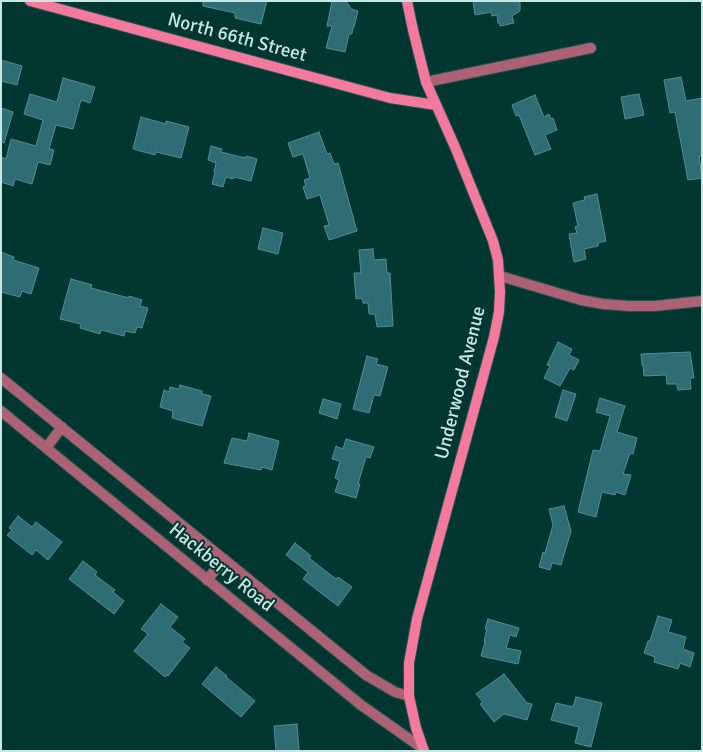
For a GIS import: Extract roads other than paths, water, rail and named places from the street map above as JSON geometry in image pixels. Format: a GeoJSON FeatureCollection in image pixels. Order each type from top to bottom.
{"type":"FeatureCollection","features":[{"type":"Feature","properties":{"kind":"main road","name":"North 66th Street"},"geometry":{"type":"LineString","coordinates":[[30,1],[390,98],[436,105]]}},
{"type":"Feature","properties":{"kind":"main road","name":"Underwood Avenue"},"geometry":{"type":"LineString","coordinates":[[406,2],[426,82],[493,241],[500,276],[500,292],[494,337],[415,628],[409,663],[409,696],[423,749]]}},
{"type":"Feature","properties":{"kind":"street"},"geometry":{"type":"LineString","coordinates":[[426,82],[591,48]]}},
{"type":"Feature","properties":{"kind":"street"},"geometry":{"type":"LineString","coordinates":[[500,276],[582,300],[603,304],[655,306],[702,302]]}},
{"type":"Feature","properties":{"kind":"street","name":"Hackberry Road"},"geometry":{"type":"LineString","coordinates":[[1,378],[366,675],[393,690],[409,696]]}},
{"type":"Feature","properties":{"kind":"street","name":"Hackberry Road"},"geometry":{"type":"LineString","coordinates":[[1,411],[361,705],[423,749]]}},
{"type":"Feature","properties":{"kind":"street"},"geometry":{"type":"LineString","coordinates":[[46,448],[62,428]]}},
{"type":"Feature","properties":{"kind":"street"},"geometry":{"type":"LineString","coordinates":[[207,580],[224,559]]}}]}
